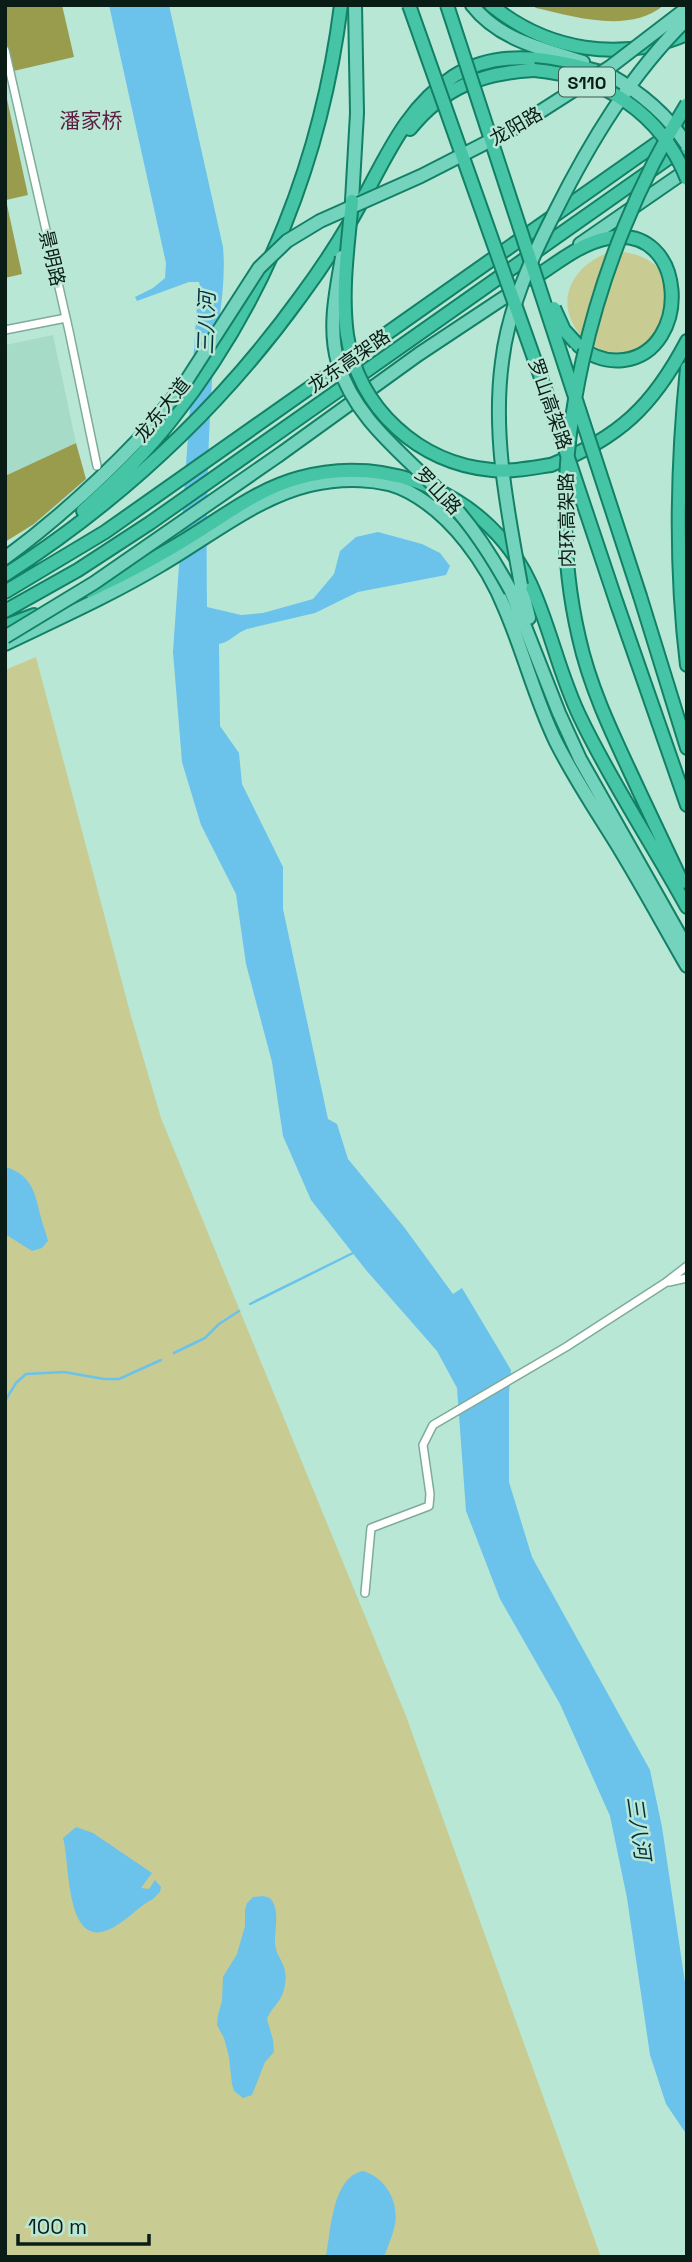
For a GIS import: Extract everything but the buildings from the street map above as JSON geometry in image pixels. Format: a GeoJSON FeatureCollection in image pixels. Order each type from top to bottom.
{"type":"FeatureCollection","features":[{"type":"Feature","properties":{"kind":"highway"},"geometry":{"type":"LineString","coordinates":[[148,457],[246,309],[282,233],[323,110],[341,5]]}},
{"type":"Feature","properties":{"kind":"highway","name":"罗山高架路"},"geometry":{"type":"LineString","coordinates":[[409,5],[546,392],[687,805]]}},
{"type":"Feature","properties":{"kind":"highway","name":"罗山高架路"},"geometry":{"type":"LineString","coordinates":[[447,5],[687,748]]}},
{"type":"Feature","properties":{"kind":"highway"},"geometry":{"type":"LineString","coordinates":[[491,5],[530,32],[588,49],[616,51],[649,47],[687,34]]}},
{"type":"Feature","properties":{"kind":"highway"},"geometry":{"type":"LineString","coordinates":[[5,575],[40,552],[237,376],[301,296],[338,241],[398,132],[413,111],[431,93],[455,75],[474,66],[514,58],[536,57],[589,66],[608,74]]}},
{"type":"Feature","properties":{"kind":"highway"},"geometry":{"type":"LineString","coordinates":[[371,183],[417,120],[450,92],[491,75],[534,70],[573,76],[610,90],[642,112],[664,137],[687,179]]}},
{"type":"Feature","properties":{"kind":"highway","name":"内环高架路"},"geometry":{"type":"LineString","coordinates":[[687,104],[637,197],[598,307],[573,405],[563,515],[569,588],[586,665],[611,730],[687,892]]}},
{"type":"Feature","properties":{"kind":"highway","name":"龙东高架路"},"geometry":{"type":"LineString","coordinates":[[5,592],[68,556],[149,501],[687,122]]}},
{"type":"Feature","properties":{"kind":"highway","name":"龙东高架路"},"geometry":{"type":"LineString","coordinates":[[5,611],[78,570],[150,523],[687,145]]}},
{"type":"Feature","properties":{"kind":"highway"},"geometry":{"type":"LineString","coordinates":[[510,195],[564,330],[586,352],[601,359],[617,361],[646,355],[658,347],[674,328],[681,307],[678,283],[668,263],[654,248],[634,238],[606,238],[581,248],[532,279]]}},
{"type":"Feature","properties":{"kind":"highway"},"geometry":{"type":"LineString","coordinates":[[352,201],[345,281],[347,336],[353,362],[372,400],[400,432],[438,457],[465,466],[521,470],[551,465],[582,453],[628,422],[648,401],[687,341]]}},
{"type":"Feature","properties":{"kind":"highway"},"geometry":{"type":"LineString","coordinates":[[687,368],[679,473],[680,556],[687,665]]}},
{"type":"Feature","properties":{"kind":"highway"},"geometry":{"type":"LineString","coordinates":[[5,626],[142,565],[260,500],[287,481],[314,474],[360,470],[417,481],[473,511],[498,534],[520,564],[539,604],[566,683],[597,749],[687,906]]}},
{"type":"Feature","properties":{"kind":"main road","name":"罗山路"},"geometry":{"type":"LineString","coordinates":[[355,5],[357,113],[352,201],[333,321],[343,378],[371,423],[447,499],[489,552],[511,591],[580,759],[687,948]]}},
{"type":"Feature","properties":{"kind":"main road"},"geometry":{"type":"LineString","coordinates":[[472,5],[485,20],[513,38],[589,66]]}},
{"type":"Feature","properties":{"kind":"main road","name":"龙阳路"},"geometry":{"type":"LineString","coordinates":[[481,146],[548,108],[600,74],[687,8]]}},
{"type":"Feature","properties":{"kind":"main road"},"geometry":{"type":"LineString","coordinates":[[547,681],[521,585],[505,479],[499,392],[505,342],[527,271],[564,192],[636,76],[687,19]]}},
{"type":"Feature","properties":{"kind":"main road"},"geometry":{"type":"LineString","coordinates":[[608,74],[648,100],[664,115],[687,145]]}},
{"type":"Feature","properties":{"kind":"main road","name":"龙东大道"},"geometry":{"type":"LineString","coordinates":[[5,558],[71,506],[139,439],[183,386],[246,287],[273,253],[304,229],[481,146]]}},
{"type":"Feature","properties":{"kind":"main road"},"geometry":{"type":"LineString","coordinates":[[5,637],[94,583],[419,354],[532,279],[687,170]]}},
{"type":"Feature","properties":{"kind":"main road"},"geometry":{"type":"LineString","coordinates":[[5,644],[161,565],[260,500],[310,485],[348,481],[380,483],[410,492],[442,517],[475,554],[498,593],[537,700],[561,751],[587,800],[644,888],[687,966]]}},
{"type":"Feature","properties":{"kind":"street","name":"景明路"},"geometry":{"type":"LineString","coordinates":[[5,50],[73,345],[97,466]]}},
{"type":"Feature","properties":{"kind":"street"},"geometry":{"type":"LineString","coordinates":[[5,330],[66,318]]}},
{"type":"Feature","properties":{"kind":"street"},"geometry":{"type":"LineString","coordinates":[[365,1593],[371,1528],[429,1506],[430,1494],[423,1445],[433,1424],[524,1372],[665,1283],[687,1266]]}},
{"type":"Feature","properties":{"kind":"street"},"geometry":{"type":"LineString","coordinates":[[665,1283],[687,1278]]}},
{"type":"Feature","properties":{"kind":"shaded area"},"geometry":{"type":"Polygon","coordinates":[[[5,5],[62,5],[74,57],[5,73],[5,5]]]}},
{"type":"Feature","properties":{"kind":"shaded area"},"geometry":{"type":"Polygon","coordinates":[[[532,5],[664,5],[635,19],[602,21],[532,5]]]}},
{"type":"Feature","properties":{"kind":"shaded area"},"geometry":{"type":"Polygon","coordinates":[[[5,90],[28,195],[6,200],[22,274],[5,278],[5,90]]]}},
{"type":"Feature","properties":{"kind":"shaded area"},"geometry":{"type":"Polygon","coordinates":[[[613,251],[630,253],[653,264],[664,276],[670,295],[652,341],[642,348],[624,353],[606,351],[589,343],[573,324],[568,310],[571,285],[577,274],[599,257],[613,251]]]}},
{"type":"Feature","properties":{"kind":"shaded area"},"geometry":{"type":"Polygon","coordinates":[[[53,335],[76,443],[5,476],[5,345],[53,335]]]}},
{"type":"Feature","properties":{"kind":"shaded area"},"geometry":{"type":"Polygon","coordinates":[[[76,443],[86,479],[34,524],[5,542],[5,476],[76,443]]]}},
{"type":"Feature","properties":{"kind":"shaded area"},"geometry":{"type":"Polygon","coordinates":[[[36,657],[131,1016],[161,1118],[406,1716],[601,2257],[5,2257],[5,670],[36,657]]]}},
{"type":"Feature","properties":{"kind":"water","name":"三八河"},"geometry":{"type":"Polygon","coordinates":[[[109,5],[169,5],[223,247],[223,280],[213,364],[209,437],[207,607],[241,615],[263,613],[313,599],[334,574],[340,551],[356,537],[378,532],[422,544],[440,553],[450,566],[446,575],[358,592],[315,613],[247,629],[219,644],[220,726],[239,753],[242,784],[283,867],[283,909],[328,1119],[337,1124],[348,1159],[404,1227],[453,1294],[462,1288],[511,1370],[509,1482],[532,1557],[650,1770],[662,1827],[687,1996],[687,2135],[666,2104],[650,2055],[627,1898],[610,1816],[560,1704],[500,1599],[466,1511],[457,1388],[437,1351],[366,1270],[311,1200],[283,1136],[272,1062],[246,964],[236,894],[201,825],[182,762],[173,652],[200,286],[199,282],[189,282],[137,301],[135,297],[165,278],[166,263],[109,5]]]}},
{"type":"Feature","properties":{"kind":"water"},"geometry":{"type":"Polygon","coordinates":[[[9,1168],[28,1181],[34,1193],[48,1241],[42,1248],[32,1251],[5,1234],[5,1169],[9,1168]]]}},
{"type":"Feature","properties":{"kind":"water"},"geometry":{"type":"Polygon","coordinates":[[[76,1827],[93,1833],[152,1873],[141,1888],[149,1889],[155,1880],[161,1887],[153,1899],[108,1930],[94,1932],[84,1926],[72,1899],[63,1838],[76,1827]]]}},
{"type":"Feature","properties":{"kind":"water"},"geometry":{"type":"Polygon","coordinates":[[[253,1897],[270,1898],[275,1907],[275,1942],[286,1977],[282,1996],[267,2019],[274,2052],[265,2062],[252,2095],[243,2098],[234,2091],[229,2057],[217,2025],[223,1977],[237,1954],[245,1926],[247,1903],[253,1897]]]}},
{"type":"Feature","properties":{"kind":"water"},"geometry":{"type":"Polygon","coordinates":[[[363,2171],[384,2184],[395,2207],[394,2228],[384,2257],[326,2257],[339,2194],[353,2175],[363,2171]]]}},
{"type":"Feature","properties":{"kind":"waterway"},"geometry":{"type":"LineString","coordinates":[[250,1304],[353,1253]]}},
{"type":"Feature","properties":{"kind":"waterway"},"geometry":{"type":"LineString","coordinates":[[174,1353],[205,1338],[219,1324],[239,1311]]}},
{"type":"Feature","properties":{"kind":"waterway"},"geometry":{"type":"LineString","coordinates":[[5,1401],[16,1383],[26,1374],[64,1372],[119,1379],[161,1360]]}},
{"type":"Feature","properties":{"kind":"district","name":"潘家桥"},"geometry":{"type":"Point","coordinates":[91,120]}}]}
